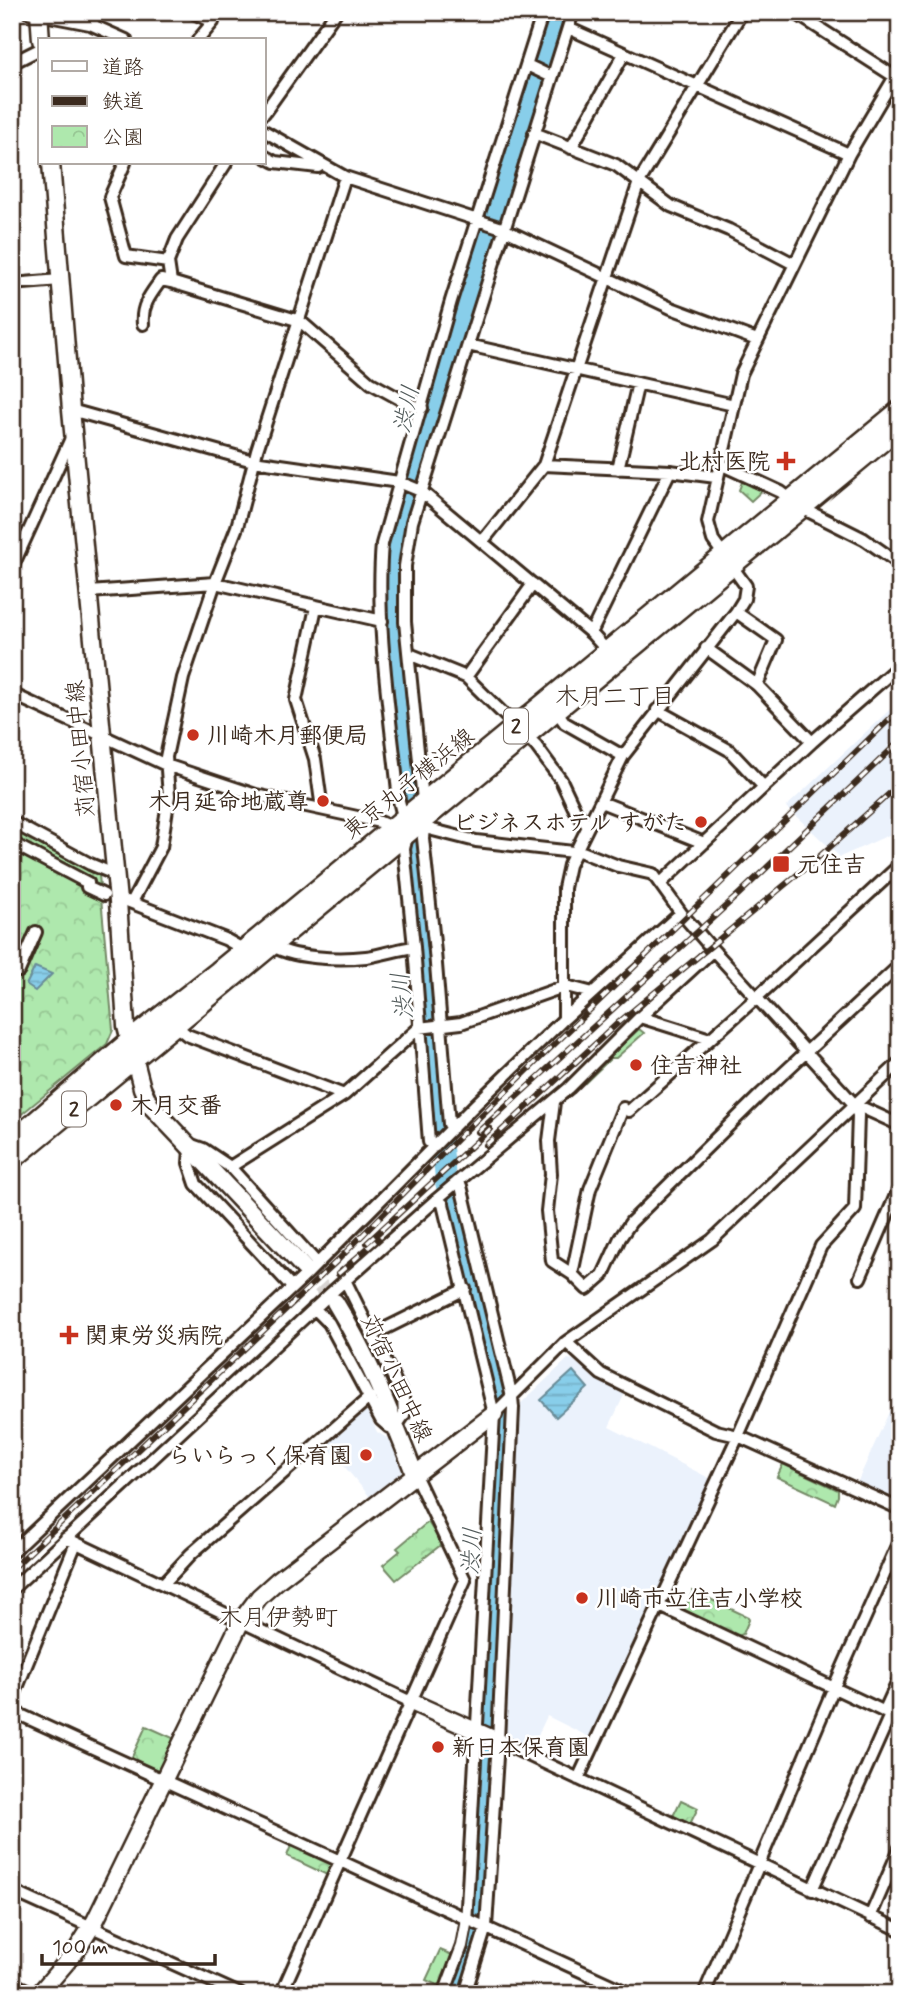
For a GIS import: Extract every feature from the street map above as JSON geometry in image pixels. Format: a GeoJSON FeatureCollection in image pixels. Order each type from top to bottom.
{"type":"FeatureCollection","features":[{"type":"Feature","properties":{"kind":"main road","name":"東京丸子横浜線"},"geometry":{"type":"LineString","coordinates":[[797,504],[900,410]]}},
{"type":"Feature","properties":{"kind":"main road","name":"東京丸子横浜線"},"geometry":{"type":"LineString","coordinates":[[12,1142],[130,1040],[170,1020],[411,825],[728,559],[900,426]]}},
{"type":"Feature","properties":{"kind":"main road","name":"東京丸子横浜線"},"geometry":{"type":"LineString","coordinates":[[411,825],[423,801],[522,731]]}},
{"type":"Feature","properties":{"kind":"main road","name":"東京丸子横浜線"},"geometry":{"type":"LineString","coordinates":[[135,1059],[170,1020],[243,949],[267,940]]}},
{"type":"Feature","properties":{"kind":"main road","name":"2"},"geometry":{"type":"LineString","coordinates":[[12,1160],[135,1059]]}},
{"type":"Feature","properties":{"kind":"street"},"geometry":{"type":"LineString","coordinates":[[90,24],[98,12]]}},
{"type":"Feature","properties":{"kind":"street"},"geometry":{"type":"LineString","coordinates":[[192,12],[213,22],[200,38]]}},
{"type":"Feature","properties":{"kind":"street"},"geometry":{"type":"LineString","coordinates":[[266,110],[336,12]]}},
{"type":"Feature","properties":{"kind":"street"},"geometry":{"type":"LineString","coordinates":[[452,1129],[449,1124],[424,838],[411,825],[400,802],[379,579],[382,544],[452,301],[529,66],[543,12]]}},
{"type":"Feature","properties":{"kind":"street"},"geometry":{"type":"LineString","coordinates":[[423,801],[405,622],[405,566],[412,522],[468,345],[501,228],[534,133],[549,76],[573,12]]}},
{"type":"Feature","properties":{"kind":"street"},"geometry":{"type":"LineString","coordinates":[[482,542],[544,465],[639,182],[742,12]]}},
{"type":"Feature","properties":{"kind":"street"},"geometry":{"type":"LineString","coordinates":[[564,1019],[564,888],[569,865],[623,756],[744,599],[746,586],[712,540],[708,522],[741,374],[849,154],[898,74],[794,12]]}},
{"type":"Feature","properties":{"kind":"street"},"geometry":{"type":"LineString","coordinates":[[41,38],[36,13],[90,24],[122,38]]}},
{"type":"Feature","properties":{"kind":"street"},"geometry":{"type":"LineString","coordinates":[[568,28],[849,154]]}},
{"type":"Feature","properties":{"kind":"street"},"geometry":{"type":"LineString","coordinates":[[13,61],[38,49]]}},
{"type":"Feature","properties":{"kind":"street"},"geometry":{"type":"LineString","coordinates":[[571,148],[624,54]]}},
{"type":"Feature","properties":{"kind":"street"},"geometry":{"type":"LineString","coordinates":[[529,66],[549,76]]}},
{"type":"Feature","properties":{"kind":"street"},"geometry":{"type":"LineString","coordinates":[[266,132],[345,177],[501,228],[671,308],[757,341]]}},
{"type":"Feature","properties":{"kind":"street"},"geometry":{"type":"LineString","coordinates":[[534,133],[616,164],[671,206],[729,230],[794,264]]}},
{"type":"Feature","properties":{"kind":"street"},"geometry":{"type":"LineString","coordinates":[[266,157],[275,162],[318,167],[322,164]]}},
{"type":"Feature","properties":{"kind":"street","name":"苅宿小田中線"},"geometry":{"type":"LineString","coordinates":[[51,164],[71,410],[118,899],[126,1026],[142,1088],[150,1105],[186,1145],[310,1266]]}},
{"type":"Feature","properties":{"kind":"street"},"geometry":{"type":"LineString","coordinates":[[125,164],[110,197],[126,256],[168,262]]}},
{"type":"Feature","properties":{"kind":"street"},"geometry":{"type":"LineString","coordinates":[[171,282],[168,262],[177,239],[225,164]]}},
{"type":"Feature","properties":{"kind":"street"},"geometry":{"type":"LineString","coordinates":[[118,899],[161,847],[169,796],[166,765],[183,678],[236,527],[254,461],[345,177]]}},
{"type":"Feature","properties":{"kind":"street"},"geometry":{"type":"LineString","coordinates":[[143,324],[145,304],[150,293],[161,280],[171,282],[300,321],[371,383],[411,405],[422,408]]}},
{"type":"Feature","properties":{"kind":"street"},"geometry":{"type":"LineString","coordinates":[[12,284],[60,281]]}},
{"type":"Feature","properties":{"kind":"street"},"geometry":{"type":"LineString","coordinates":[[468,345],[734,405]]}},
{"type":"Feature","properties":{"kind":"street"},"geometry":{"type":"LineString","coordinates":[[618,468],[638,383]]}},
{"type":"Feature","properties":{"kind":"street"},"geometry":{"type":"LineString","coordinates":[[71,410],[254,461],[400,482],[421,491],[591,633],[611,655]]}},
{"type":"Feature","properties":{"kind":"street"},"geometry":{"type":"LineString","coordinates":[[12,568],[74,432]]}},
{"type":"Feature","properties":{"kind":"street"},"geometry":{"type":"LineString","coordinates":[[720,464],[780,492],[797,504],[855,534],[900,564]]}},
{"type":"Feature","properties":{"kind":"street"},"geometry":{"type":"LineString","coordinates":[[544,465],[670,471],[716,477]]}},
{"type":"Feature","properties":{"kind":"street"},"geometry":{"type":"LineString","coordinates":[[591,633],[670,471]]}},
{"type":"Feature","properties":{"kind":"street"},"geometry":{"type":"LineString","coordinates":[[89,592],[215,583],[382,621]]}},
{"type":"Feature","properties":{"kind":"street"},"geometry":{"type":"LineString","coordinates":[[466,677],[533,584]]}},
{"type":"Feature","properties":{"kind":"street"},"geometry":{"type":"LineString","coordinates":[[316,607],[296,700],[315,759],[322,810]]}},
{"type":"Feature","properties":{"kind":"street"},"geometry":{"type":"LineString","coordinates":[[736,612],[776,640],[757,685]]}},
{"type":"Feature","properties":{"kind":"street"},"geometry":{"type":"LineString","coordinates":[[706,648],[757,685],[812,742]]}},
{"type":"Feature","properties":{"kind":"street"},"geometry":{"type":"LineString","coordinates":[[385,660],[409,655],[466,677],[522,731],[561,780],[576,812],[588,826]]}},
{"type":"Feature","properties":{"kind":"street"},"geometry":{"type":"LineString","coordinates":[[662,883],[812,742],[900,665]]}},
{"type":"Feature","properties":{"kind":"street"},"geometry":{"type":"LineString","coordinates":[[12,694],[166,765],[256,794],[476,841],[573,852],[577,850],[618,866],[653,874],[681,913],[713,950],[854,1104],[858,1115],[855,1209],[821,1246],[738,1436],[578,1779]]}},
{"type":"Feature","properties":{"kind":"street"},"geometry":{"type":"LineString","coordinates":[[552,705],[565,723],[623,756]]}},
{"type":"Feature","properties":{"kind":"street"},"geometry":{"type":"LineString","coordinates":[[657,710],[729,750],[764,787]]}},
{"type":"Feature","properties":{"kind":"street"},"geometry":{"type":"LineString","coordinates":[[601,802],[704,843]]}},
{"type":"Feature","properties":{"kind":"street"},"geometry":{"type":"LineString","coordinates":[[12,822],[114,874]]}},
{"type":"Feature","properties":{"kind":"street"},"geometry":{"type":"LineString","coordinates":[[411,825],[404,849],[429,1142],[434,1148]]}},
{"type":"Feature","properties":{"kind":"street"},"geometry":{"type":"LineString","coordinates":[[12,843],[88,883],[87,887],[225,939],[243,949]]}},
{"type":"Feature","properties":{"kind":"street"},"geometry":{"type":"LineString","coordinates":[[572,1274],[590,1189],[626,1110],[756,998],[900,865]]}},
{"type":"Feature","properties":{"kind":"street"},"geometry":{"type":"LineString","coordinates":[[12,1552],[292,1287],[310,1266],[564,1019],[681,913]]}},
{"type":"Feature","properties":{"kind":"street"},"geometry":{"type":"LineString","coordinates":[[19,971],[36,932]]}},
{"type":"Feature","properties":{"kind":"street"},"geometry":{"type":"LineString","coordinates":[[267,940],[286,953],[339,957],[366,957],[414,947]]}},
{"type":"Feature","properties":{"kind":"street"},"geometry":{"type":"LineString","coordinates":[[12,1589],[71,1541],[345,1280],[554,1102],[639,1017],[713,950]]}},
{"type":"Feature","properties":{"kind":"street"},"geometry":{"type":"LineString","coordinates":[[554,1102],[549,1141],[551,1174],[547,1211],[552,1261],[572,1274],[587,1289],[603,1275],[620,1238],[631,1222],[806,1051],[900,965]]}},
{"type":"Feature","properties":{"kind":"street"},"geometry":{"type":"LineString","coordinates":[[230,1167],[344,1095],[419,1028],[470,1020],[566,986],[593,993]]}},
{"type":"Feature","properties":{"kind":"street"},"geometry":{"type":"LineString","coordinates":[[639,1017],[710,1039]]}},
{"type":"Feature","properties":{"kind":"street"},"geometry":{"type":"LineString","coordinates":[[170,1020],[187,1035],[344,1095]]}},
{"type":"Feature","properties":{"kind":"street"},"geometry":{"type":"LineString","coordinates":[[12,1983],[37,1994],[76,1951],[92,1927],[241,1621],[259,1597],[494,1414],[566,1342],[712,1240],[900,1062]]}},
{"type":"Feature","properties":{"kind":"street"},"geometry":{"type":"LineString","coordinates":[[854,1104],[900,1125]]}},
{"type":"Feature","properties":{"kind":"street"},"geometry":{"type":"LineString","coordinates":[[292,1287],[196,1184],[186,1145],[203,1149],[230,1167],[310,1266]]}},
{"type":"Feature","properties":{"kind":"street"},"geometry":{"type":"LineString","coordinates":[[457,1182],[461,1186],[512,1397],[498,1741],[486,1927],[465,1994]]}},
{"type":"Feature","properties":{"kind":"street"},"geometry":{"type":"LineString","coordinates":[[860,1278],[900,1186]]}},
{"type":"Feature","properties":{"kind":"street"},"geometry":{"type":"LineString","coordinates":[[437,1199],[443,1204],[494,1414],[466,1918],[462,1946],[444,1994]]}},
{"type":"Feature","properties":{"kind":"street"},"geometry":{"type":"LineString","coordinates":[[314,1308],[329,1322],[381,1420],[389,1427],[397,1425],[404,1415],[402,1396],[345,1280]]}},
{"type":"Feature","properties":{"kind":"street"},"geometry":{"type":"LineString","coordinates":[[372,1335],[465,1289]]}},
{"type":"Feature","properties":{"kind":"street","name":"苅宿小田中線"},"geometry":{"type":"LineString","coordinates":[[335,1302],[356,1336],[397,1425],[415,1475]]}},
{"type":"Feature","properties":{"kind":"street"},"geometry":{"type":"LineString","coordinates":[[566,1342],[601,1374],[716,1431],[738,1436],[900,1509]]}},
{"type":"Feature","properties":{"kind":"street"},"geometry":{"type":"LineString","coordinates":[[164,1583],[191,1554],[369,1397]]}},
{"type":"Feature","properties":{"kind":"street"},"geometry":{"type":"LineString","coordinates":[[281,1994],[464,1580],[415,1475]]}},
{"type":"Feature","properties":{"kind":"street"},"geometry":{"type":"LineString","coordinates":[[704,1994],[900,1539]]}},
{"type":"Feature","properties":{"kind":"street"},"geometry":{"type":"LineString","coordinates":[[71,1541],[900,1930]]}},
{"type":"Feature","properties":{"kind":"street"},"geometry":{"type":"LineString","coordinates":[[12,1700],[71,1541]]}},
{"type":"Feature","properties":{"kind":"street"},"geometry":{"type":"LineString","coordinates":[[660,1606],[891,1715]]}},
{"type":"Feature","properties":{"kind":"street"},"geometry":{"type":"LineString","coordinates":[[812,1890],[891,1715],[900,1677]]}},
{"type":"Feature","properties":{"kind":"street"},"geometry":{"type":"LineString","coordinates":[[12,1711],[631,1994]]}},
{"type":"Feature","properties":{"kind":"street"},"geometry":{"type":"LineString","coordinates":[[870,1917],[900,1848]]}},
{"type":"Feature","properties":{"kind":"street"},"geometry":{"type":"LineString","coordinates":[[12,1891],[240,1994]]}},
{"type":"Feature","properties":{"kind":"shaded area"},"geometry":{"type":"Polygon","coordinates":[[[900,700],[900,830],[840,857],[786,807],[900,700]]]}},
{"type":"Feature","properties":{"kind":"shaded area","name":"川崎市立住吉小学校"},"geometry":{"type":"Polygon","coordinates":[[[568,1359],[597,1379],[625,1393],[609,1427],[713,1480],[591,1738],[547,1716],[531,1750],[502,1737],[516,1408],[568,1359]]]}},
{"type":"Feature","properties":{"kind":"shaded area"},"geometry":{"type":"Polygon","coordinates":[[[894,1401],[900,1403],[900,1502],[857,1483],[894,1401]]]}},
{"type":"Feature","properties":{"kind":"shaded area","name":"らいらっく保育園"},"geometry":{"type":"Polygon","coordinates":[[[364,1404],[377,1432],[392,1441],[404,1470],[370,1497],[323,1441],[364,1404]]]}},
{"type":"Feature","properties":{"kind":"green space"},"geometry":{"type":"Polygon","coordinates":[[[744,477],[765,488],[751,501],[739,490],[744,477]]]}},
{"type":"Feature","properties":{"kind":"green space"},"geometry":{"type":"Polygon","coordinates":[[[12,830],[99,875],[113,1030],[107,1044],[12,1122],[12,830]]]}},
{"type":"Feature","properties":{"kind":"green space"},"geometry":{"type":"Polygon","coordinates":[[[639,1029],[644,1033],[616,1058],[611,1058],[585,1083],[583,1081],[639,1029]]]}},
{"type":"Feature","properties":{"kind":"green space"},"geometry":{"type":"Polygon","coordinates":[[[783,1464],[838,1490],[835,1504],[777,1477],[783,1464]]]}},
{"type":"Feature","properties":{"kind":"green space"},"geometry":{"type":"Polygon","coordinates":[[[428,1522],[442,1544],[396,1580],[383,1565],[400,1551],[397,1548],[428,1522]]]}},
{"type":"Feature","properties":{"kind":"green space"},"geometry":{"type":"Polygon","coordinates":[[[693,1591],[748,1617],[743,1634],[738,1636],[684,1611],[693,1591]]]}},
{"type":"Feature","properties":{"kind":"green space"},"geometry":{"type":"Polygon","coordinates":[[[146,1726],[175,1739],[160,1772],[131,1759],[146,1726]]]}},
{"type":"Feature","properties":{"kind":"green space"},"geometry":{"type":"Polygon","coordinates":[[[681,1800],[698,1808],[690,1824],[673,1816],[681,1800]]]}},
{"type":"Feature","properties":{"kind":"green space"},"geometry":{"type":"Polygon","coordinates":[[[292,1843],[333,1862],[327,1875],[287,1856],[292,1843]]]}},
{"type":"Feature","properties":{"kind":"green space"},"geometry":{"type":"Polygon","coordinates":[[[440,1950],[455,1956],[441,1987],[426,1980],[440,1950]]]}},
{"type":"Feature","properties":{"kind":"water"},"geometry":{"type":"Polygon","coordinates":[[[35,967],[52,974],[35,991],[26,985],[35,967]]]}},
{"type":"Feature","properties":{"kind":"water"},"geometry":{"type":"Polygon","coordinates":[[[573,1371],[588,1388],[556,1417],[541,1400],[573,1371]]]}},
{"type":"Feature","properties":{"kind":"waterway","name":"渋川"},"geometry":{"type":"LineString","coordinates":[[455,1994],[462,1979],[475,1924],[505,1409],[446,1184],[390,600],[394,550],[421,451],[436,408],[433,397],[458,319],[466,309],[560,12]]}},
{"type":"Feature","properties":{"kind":"tunnel"},"geometry":{"type":"LineString","coordinates":[[304,1268],[335,1302]]}},
{"type":"Feature","properties":{"kind":"railway"},"geometry":{"type":"LineString","coordinates":[[12,1569],[339,1259],[463,1133],[900,709]]}},
{"type":"Feature","properties":{"kind":"railway"},"geometry":{"type":"LineString","coordinates":[[478,1132],[739,894],[900,741]]}},
{"type":"Feature","properties":{"kind":"railway"},"geometry":{"type":"LineString","coordinates":[[486,1145],[619,1022],[821,855],[900,784]]}},
{"type":"Feature","properties":{"kind":"railway"},"geometry":{"type":"LineString","coordinates":[[367,1243],[490,1129]]}},
{"type":"Feature","properties":{"kind":"railway"},"geometry":{"type":"LineString","coordinates":[[338,1274],[378,1239]]}},
{"type":"Feature","properties":{"kind":"place","name":"北村医院"},"geometry":{"type":"Point","coordinates":[786,461]}},
{"type":"Feature","properties":{"kind":"place","name":"川崎木月郵便局"},"geometry":{"type":"Point","coordinates":[193,735]}},
{"type":"Feature","properties":{"kind":"place","name":"木月延命地蔵尊"},"geometry":{"type":"Point","coordinates":[323,801]}},
{"type":"Feature","properties":{"kind":"place","name":"ビジネスホテル すがた"},"geometry":{"type":"Point","coordinates":[701,822]}},
{"type":"Feature","properties":{"kind":"place","name":"元住吉"},"geometry":{"type":"Point","coordinates":[781,864]}},
{"type":"Feature","properties":{"kind":"place","name":"住吉神社"},"geometry":{"type":"Point","coordinates":[636,1065]}},
{"type":"Feature","properties":{"kind":"place","name":"木月交番"},"geometry":{"type":"Point","coordinates":[116,1105]}},
{"type":"Feature","properties":{"kind":"place","name":"関東労災病院"},"geometry":{"type":"Point","coordinates":[69,1335]}},
{"type":"Feature","properties":{"kind":"place","name":"らいらっく保育園"},"geometry":{"type":"Point","coordinates":[366,1455]}},
{"type":"Feature","properties":{"kind":"place","name":"川崎市立住吉小学校"},"geometry":{"type":"Point","coordinates":[582,1598]}},
{"type":"Feature","properties":{"kind":"place","name":"新日本保育園"},"geometry":{"type":"Point","coordinates":[438,1747]}},
{"type":"Feature","properties":{"kind":"district","name":"木月二丁目"},"geometry":{"type":"Point","coordinates":[615,696]}},
{"type":"Feature","properties":{"kind":"district","name":"木月伊勢町"},"geometry":{"type":"Point","coordinates":[278,1617]}}]}
